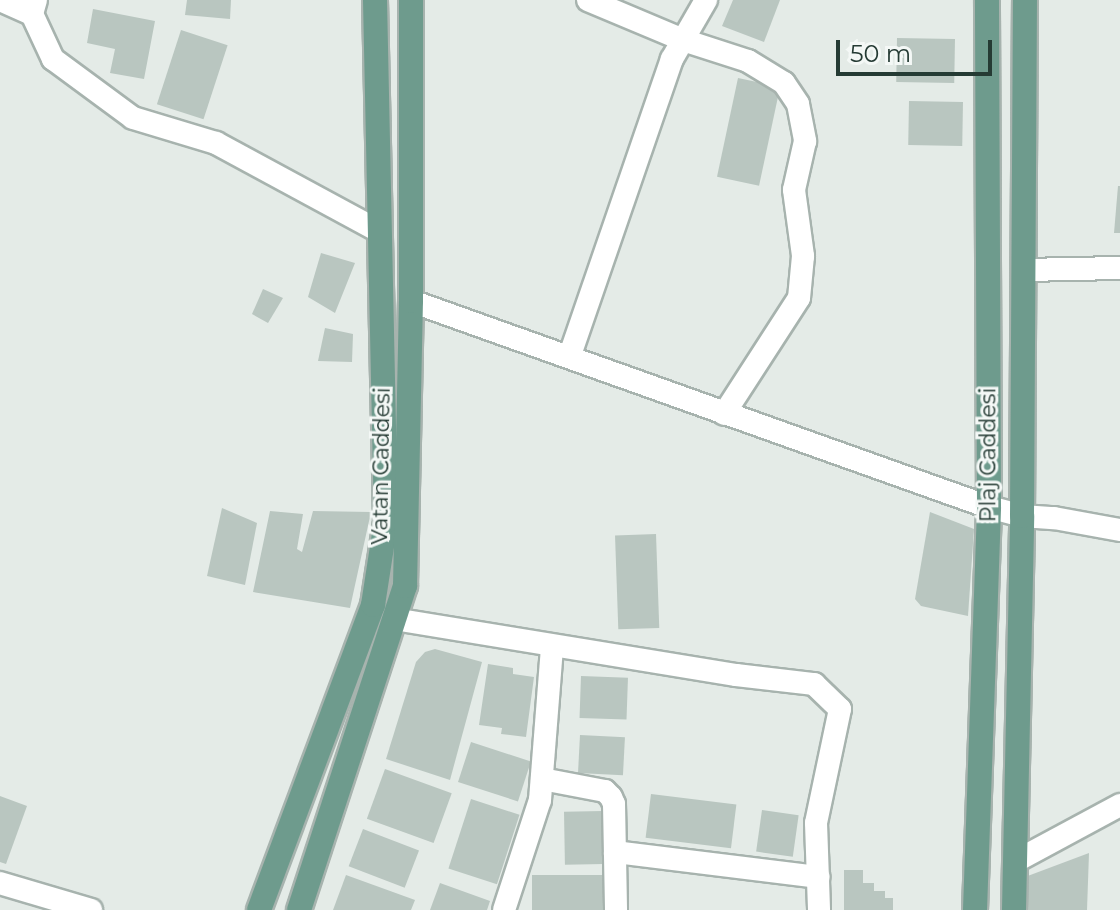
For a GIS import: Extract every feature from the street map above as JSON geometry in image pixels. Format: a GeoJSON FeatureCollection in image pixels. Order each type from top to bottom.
{"type":"FeatureCollection","features":[{"type":"Feature","properties":{"kind":"main road","name":"Vatan Caddesi"},"geometry":{"type":"LineString","coordinates":[[259,910],[373,605],[386,521],[375,0]]}},
{"type":"Feature","properties":{"kind":"main road","name":"Vatan Caddesi"},"geometry":{"type":"LineString","coordinates":[[299,910],[405,586],[411,301],[411,0]]}},
{"type":"Feature","properties":{"kind":"main road","name":"Plaj Caddesi"},"geometry":{"type":"LineString","coordinates":[[975,910],[989,507],[987,0]]}},
{"type":"Feature","properties":{"kind":"main road","name":"Plaj Caddesi"},"geometry":{"type":"LineString","coordinates":[[1014,910],[1022,516],[1025,0]]}},
{"type":"Feature","properties":{"kind":"street"},"geometry":{"type":"LineString","coordinates":[[0,0],[34,7],[53,59],[133,118],[216,143],[379,231]]}},
{"type":"Feature","properties":{"kind":"street"},"geometry":{"type":"LineString","coordinates":[[588,0],[683,40],[748,61],[784,83],[798,104],[805,141],[794,190],[803,256],[799,298],[724,414]]}},
{"type":"Feature","properties":{"kind":"street"},"geometry":{"type":"LineString","coordinates":[[570,355],[672,59],[706,0]]}},
{"type":"Feature","properties":{"kind":"street"},"geometry":{"type":"LineString","coordinates":[[1024,270],[1120,268]]}},
{"type":"Feature","properties":{"kind":"street"},"geometry":{"type":"LineString","coordinates":[[411,301],[570,355],[724,414],[989,507],[1022,516],[1054,518],[1120,530]]}},
{"type":"Feature","properties":{"kind":"street"},"geometry":{"type":"LineString","coordinates":[[394,619],[552,646],[814,684],[833,698],[840,709],[816,823],[819,910]]}},
{"type":"Feature","properties":{"kind":"street"},"geometry":{"type":"LineString","coordinates":[[504,910],[540,800],[552,646]]}},
{"type":"Feature","properties":{"kind":"street"},"geometry":{"type":"LineString","coordinates":[[542,779],[605,791],[614,804],[616,910]]}},
{"type":"Feature","properties":{"kind":"street"},"geometry":{"type":"LineString","coordinates":[[1016,861],[1120,805]]}},
{"type":"Feature","properties":{"kind":"street"},"geometry":{"type":"LineString","coordinates":[[615,852],[818,877]]}},
{"type":"Feature","properties":{"kind":"street"},"geometry":{"type":"LineString","coordinates":[[0,883],[91,910]]}},
{"type":"Feature","properties":{"kind":"building"},"geometry":{"type":"Polygon","coordinates":[[[187,0],[231,0],[230,19],[185,15],[187,0]]]}},
{"type":"Feature","properties":{"kind":"building"},"geometry":{"type":"Polygon","coordinates":[[[733,0],[780,0],[764,42],[722,26],[733,0]]]}},
{"type":"Feature","properties":{"kind":"building"},"geometry":{"type":"Polygon","coordinates":[[[93,9],[155,21],[144,79],[110,73],[115,49],[87,43],[93,9]]]}},
{"type":"Feature","properties":{"kind":"building"},"geometry":{"type":"Polygon","coordinates":[[[181,30],[228,45],[203,119],[157,104],[181,30]]]}},
{"type":"Feature","properties":{"kind":"building"},"geometry":{"type":"Polygon","coordinates":[[[897,38],[955,39],[954,83],[896,82],[897,38]]]}},
{"type":"Feature","properties":{"kind":"building"},"geometry":{"type":"Polygon","coordinates":[[[738,78],[780,87],[759,186],[717,177],[738,78]]]}},
{"type":"Feature","properties":{"kind":"building"},"geometry":{"type":"Polygon","coordinates":[[[909,101],[963,102],[962,146],[908,145],[909,101]]]}},
{"type":"Feature","properties":{"kind":"building"},"geometry":{"type":"Polygon","coordinates":[[[1118,186],[1120,233],[1114,233],[1118,186]]]}},
{"type":"Feature","properties":{"kind":"building"},"geometry":{"type":"Polygon","coordinates":[[[321,253],[355,263],[335,313],[308,297],[321,253]]]}},
{"type":"Feature","properties":{"kind":"building"},"geometry":{"type":"Polygon","coordinates":[[[263,289],[283,298],[268,323],[252,314],[263,289]]]}},
{"type":"Feature","properties":{"kind":"building"},"geometry":{"type":"Polygon","coordinates":[[[325,328],[353,334],[352,362],[318,361],[325,328]]]}},
{"type":"Feature","properties":{"kind":"building"},"geometry":{"type":"Polygon","coordinates":[[[222,508],[257,523],[245,585],[207,576],[222,508]]]}},
{"type":"Feature","properties":{"kind":"building"},"geometry":{"type":"Polygon","coordinates":[[[270,511],[303,514],[297,549],[302,552],[313,511],[371,512],[350,608],[253,592],[270,511]]]}},
{"type":"Feature","properties":{"kind":"building"},"geometry":{"type":"Polygon","coordinates":[[[930,512],[974,529],[968,616],[921,606],[915,599],[930,512]]]}},
{"type":"Feature","properties":{"kind":"building"},"geometry":{"type":"Polygon","coordinates":[[[656,534],[659,628],[618,629],[615,535],[656,534]]]}},
{"type":"Feature","properties":{"kind":"building"},"geometry":{"type":"Polygon","coordinates":[[[435,649],[482,662],[450,780],[386,759],[416,662],[425,652],[435,649]]]}},
{"type":"Feature","properties":{"kind":"building"},"geometry":{"type":"Polygon","coordinates":[[[488,664],[513,668],[513,674],[534,677],[526,737],[501,734],[502,728],[479,725],[488,664]]]}},
{"type":"Feature","properties":{"kind":"building"},"geometry":{"type":"Polygon","coordinates":[[[581,676],[628,678],[627,720],[580,718],[581,676]]]}},
{"type":"Feature","properties":{"kind":"building"},"geometry":{"type":"Polygon","coordinates":[[[580,735],[625,737],[623,775],[578,773],[580,735]]]}},
{"type":"Feature","properties":{"kind":"building"},"geometry":{"type":"Polygon","coordinates":[[[471,742],[531,761],[518,801],[458,782],[471,742]]]}},
{"type":"Feature","properties":{"kind":"building"},"geometry":{"type":"Polygon","coordinates":[[[385,769],[452,793],[434,843],[367,819],[385,769]]]}},
{"type":"Feature","properties":{"kind":"building"},"geometry":{"type":"Polygon","coordinates":[[[651,794],[736,804],[731,848],[646,838],[651,794]]]}},
{"type":"Feature","properties":{"kind":"building"},"geometry":{"type":"Polygon","coordinates":[[[0,796],[27,806],[6,864],[0,862],[0,796]]]}},
{"type":"Feature","properties":{"kind":"building"},"geometry":{"type":"Polygon","coordinates":[[[471,799],[520,815],[497,884],[448,868],[471,799]]]}},
{"type":"Feature","properties":{"kind":"building"},"geometry":{"type":"Polygon","coordinates":[[[762,810],[799,815],[793,857],[756,852],[762,810]]]}},
{"type":"Feature","properties":{"kind":"building"},"geometry":{"type":"Polygon","coordinates":[[[603,811],[604,864],[565,865],[564,812],[603,811]]]}},
{"type":"Feature","properties":{"kind":"building"},"geometry":{"type":"Polygon","coordinates":[[[363,829],[419,851],[405,888],[349,866],[363,829]]]}},
{"type":"Feature","properties":{"kind":"building"},"geometry":{"type":"Polygon","coordinates":[[[1089,853],[1087,910],[1024,910],[1025,877],[1089,853]]]}},
{"type":"Feature","properties":{"kind":"building"},"geometry":{"type":"Polygon","coordinates":[[[844,870],[863,870],[863,883],[874,883],[874,891],[885,891],[885,898],[893,898],[893,910],[844,910],[844,870]]]}},
{"type":"Feature","properties":{"kind":"building"},"geometry":{"type":"Polygon","coordinates":[[[346,875],[415,900],[411,910],[333,910],[346,875]]]}},
{"type":"Feature","properties":{"kind":"building"},"geometry":{"type":"Polygon","coordinates":[[[532,875],[604,875],[604,910],[532,910],[532,875]]]}},
{"type":"Feature","properties":{"kind":"building"},"geometry":{"type":"Polygon","coordinates":[[[440,883],[490,901],[487,910],[430,910],[440,883]]]}}]}
